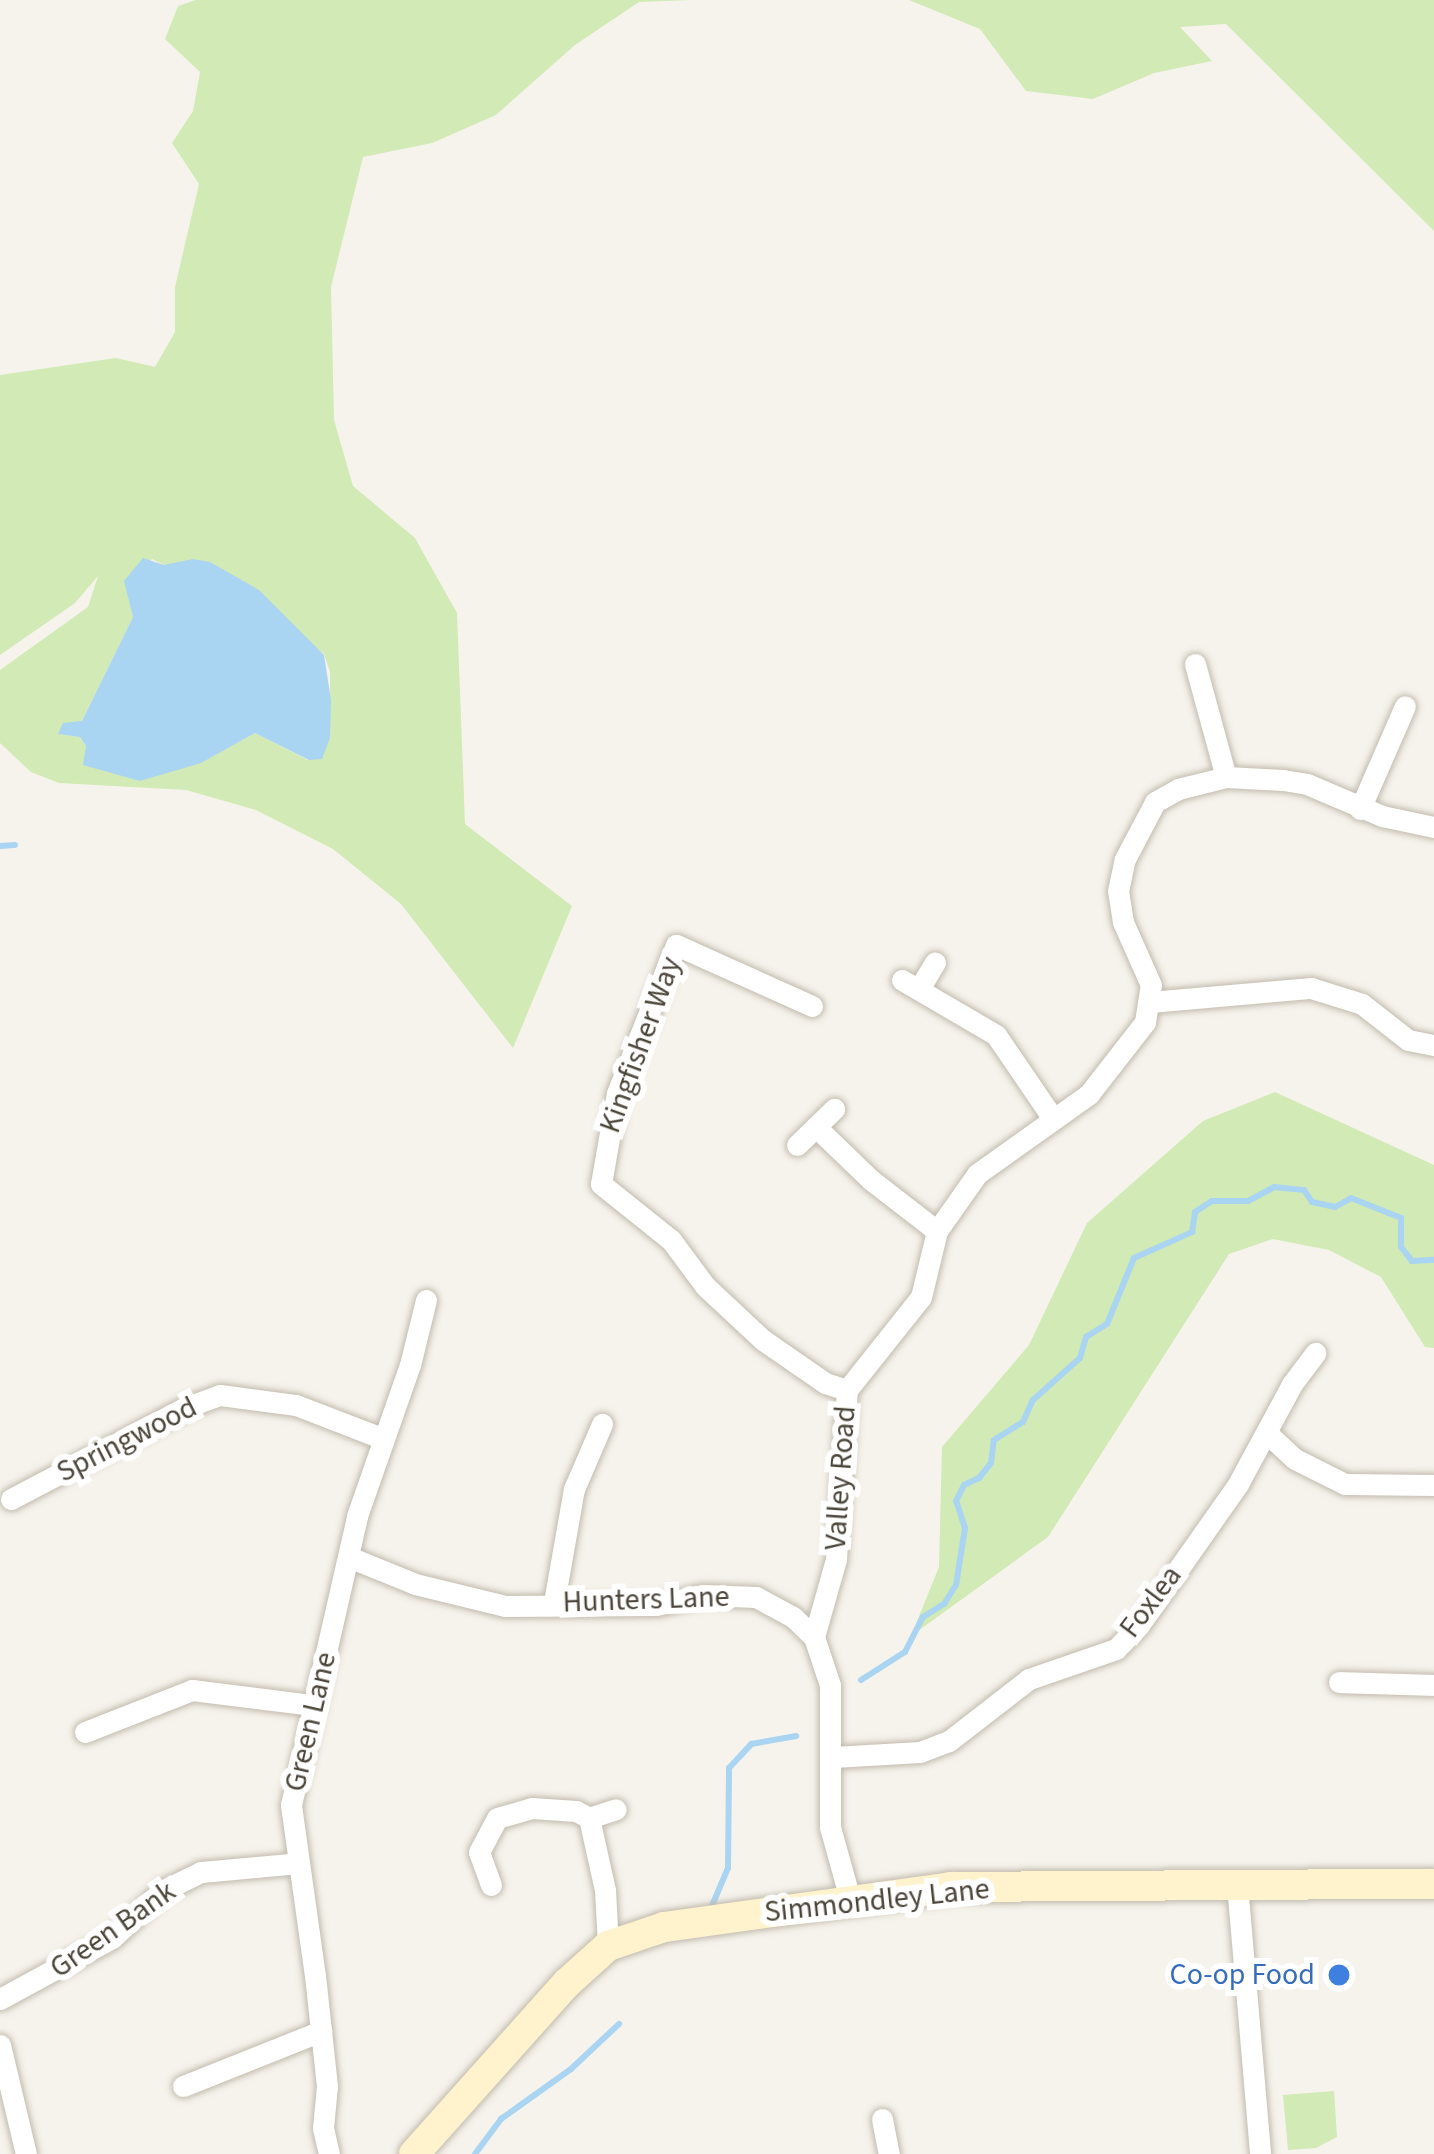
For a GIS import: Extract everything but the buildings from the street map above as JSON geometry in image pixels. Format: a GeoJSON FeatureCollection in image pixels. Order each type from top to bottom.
{"type":"FeatureCollection","features":[{"type":"Feature","properties":{"kind":"street"},"geometry":{"type":"LineString","coordinates":[[1195,664],[1226,777]]}},
{"type":"Feature","properties":{"kind":"street"},"geometry":{"type":"LineString","coordinates":[[1360,809],[1405,706]]}},
{"type":"Feature","properties":{"kind":"street"},"geometry":{"type":"LineString","coordinates":[[1434,827],[1360,809],[1307,784],[1226,777],[1178,789],[1155,802],[1125,859],[1118,891],[1123,922],[1151,985],[1150,1002],[1311,988],[1362,1004],[1408,1040],[1434,1045]]}},
{"type":"Feature","properties":{"kind":"street","name":"Kingfisher Way"},"geometry":{"type":"LineString","coordinates":[[812,1006],[676,945],[617,1093],[601,1184],[670,1240],[705,1286],[763,1340],[825,1383],[847,1390]]}},
{"type":"Feature","properties":{"kind":"street"},"geometry":{"type":"LineString","coordinates":[[935,962],[910,984],[996,1035],[1052,1117]]}},
{"type":"Feature","properties":{"kind":"street","name":"Valley Road"},"geometry":{"type":"LineString","coordinates":[[814,1637],[836,1559],[847,1390],[921,1297],[937,1231],[976,1174],[1089,1094],[1139,1034],[1150,1002]]}},
{"type":"Feature","properties":{"kind":"street"},"geometry":{"type":"LineString","coordinates":[[797,1144],[834,1109]]}},
{"type":"Feature","properties":{"kind":"street"},"geometry":{"type":"LineString","coordinates":[[816,1126],[871,1180],[937,1231]]}},
{"type":"Feature","properties":{"kind":"street","name":"Green Lane"},"geometry":{"type":"LineString","coordinates":[[329,2154],[323,2128],[326,2086],[320,2030],[291,1805],[357,1516],[426,1300]]}},
{"type":"Feature","properties":{"kind":"street","name":"Foxlea"},"geometry":{"type":"LineString","coordinates":[[832,1757],[920,1752],[949,1741],[1029,1679],[1116,1649],[1139,1625],[1268,1435],[1292,1384],[1316,1353]]}},
{"type":"Feature","properties":{"kind":"street","name":"Springwood"},"geometry":{"type":"LineString","coordinates":[[11,1499],[184,1408],[220,1395],[296,1405],[384,1439]]}},
{"type":"Feature","properties":{"kind":"street"},"geometry":{"type":"LineString","coordinates":[[554,1602],[574,1490],[602,1424]]}},
{"type":"Feature","properties":{"kind":"street"},"geometry":{"type":"LineString","coordinates":[[1268,1435],[1295,1459],[1345,1484],[1434,1485]]}},
{"type":"Feature","properties":{"kind":"street","name":"Hunters Lane"},"geometry":{"type":"LineString","coordinates":[[349,1557],[415,1584],[505,1606],[554,1602],[656,1605],[703,1594],[756,1597],[793,1617],[814,1637]]}},
{"type":"Feature","properties":{"kind":"street"},"geometry":{"type":"LineString","coordinates":[[814,1637],[830,1685],[830,1827],[850,1899]]}},
{"type":"Feature","properties":{"kind":"street"},"geometry":{"type":"LineString","coordinates":[[1339,1682],[1434,1685]]}},
{"type":"Feature","properties":{"kind":"street"},"geometry":{"type":"LineString","coordinates":[[86,1732],[192,1690],[313,1705]]}},
{"type":"Feature","properties":{"kind":"street"},"geometry":{"type":"LineString","coordinates":[[490,1885],[479,1852],[497,1818],[532,1808],[576,1811],[589,1818],[616,1809]]}},
{"type":"Feature","properties":{"kind":"street"},"geometry":{"type":"LineString","coordinates":[[589,1818],[605,1891],[608,1946]]}},
{"type":"Feature","properties":{"kind":"street","name":"Green Bank"},"geometry":{"type":"LineString","coordinates":[[0,1999],[112,1938],[162,1891],[201,1872],[299,1863]]}},
{"type":"Feature","properties":{"kind":"street"},"geometry":{"type":"LineString","coordinates":[[1237,1884],[1260,2154]]}},
{"type":"Feature","properties":{"kind":"street","name":"Simmondley Lane"},"geometry":{"type":"LineString","coordinates":[[415,2154],[567,1983],[608,1946],[664,1928],[951,1887],[1434,1884]]}},
{"type":"Feature","properties":{"kind":"street"},"geometry":{"type":"LineString","coordinates":[[183,2086],[320,2030]]}},
{"type":"Feature","properties":{"kind":"street"},"geometry":{"type":"LineString","coordinates":[[0,2045],[26,2154]]}},
{"type":"Feature","properties":{"kind":"street"},"geometry":{"type":"LineString","coordinates":[[882,2119],[890,2154]]}},
{"type":"Feature","properties":{"kind":"green space"},"geometry":{"type":"Polygon","coordinates":[[[196,0],[691,0],[639,2],[575,45],[496,115],[432,143],[363,157],[331,287],[334,420],[353,486],[415,538],[457,613],[465,824],[572,906],[513,1048],[401,904],[333,849],[256,810],[186,790],[59,783],[31,772],[0,743],[0,670],[88,607],[98,576],[75,603],[0,655],[0,375],[116,358],[155,367],[175,332],[175,287],[199,184],[172,143],[193,111],[200,72],[165,39],[178,6],[196,0]],[[152,559],[125,581],[133,617],[82,721],[59,734],[80,737],[86,746],[200,763],[255,733],[308,760],[330,738],[330,672],[324,654],[210,562],[164,565],[152,559]]]}},
{"type":"Feature","properties":{"kind":"green space"},"geometry":{"type":"Polygon","coordinates":[[[909,0],[1434,0],[1434,231],[1226,24],[1180,27],[1212,61],[1154,73],[1093,99],[1026,91],[980,29],[909,0]]]}},
{"type":"Feature","properties":{"kind":"green space"},"geometry":{"type":"Polygon","coordinates":[[[1275,1092],[1434,1165],[1434,1348],[1425,1347],[1381,1277],[1329,1250],[1273,1239],[1229,1254],[1048,1537],[911,1636],[939,1567],[942,1447],[1029,1345],[1087,1223],[1203,1121],[1275,1092]]]}},
{"type":"Feature","properties":{"kind":"green space"},"geometry":{"type":"Polygon","coordinates":[[[1334,2091],[1337,2137],[1316,2148],[1288,2150],[1283,2095],[1334,2091]]]}},
{"type":"Feature","properties":{"kind":"water"},"geometry":{"type":"Polygon","coordinates":[[[143,558],[164,565],[193,559],[210,562],[259,590],[324,655],[331,700],[330,738],[322,759],[309,760],[255,733],[201,763],[140,781],[83,765],[86,746],[80,737],[58,734],[63,723],[82,721],[133,617],[124,581],[143,558]]]}},
{"type":"Feature","properties":{"kind":"waterway"},"geometry":{"type":"LineString","coordinates":[[0,846],[15,845]]}},
{"type":"Feature","properties":{"kind":"waterway"},"geometry":{"type":"LineString","coordinates":[[861,1680],[905,1652],[923,1617],[944,1604],[956,1585],[965,1528],[956,1501],[964,1485],[979,1478],[991,1463],[994,1440],[1023,1422],[1033,1400],[1080,1358],[1086,1337],[1107,1324],[1134,1258],[1192,1232],[1195,1212],[1212,1201],[1248,1201],[1274,1187],[1304,1190],[1312,1202],[1335,1207],[1351,1198],[1401,1218],[1401,1247],[1412,1261],[1434,1260]]}},
{"type":"Feature","properties":{"kind":"waterway"},"geometry":{"type":"LineString","coordinates":[[711,1908],[728,1868],[729,1768],[751,1744],[796,1736]]}},
{"type":"Feature","properties":{"kind":"waterway"},"geometry":{"type":"LineString","coordinates":[[475,2154],[501,2119],[571,2069],[619,2024]]}},
{"type":"Feature","properties":{"kind":"place","name":"Co-op Food"},"geometry":{"type":"Point","coordinates":[1339,1975]}}]}
